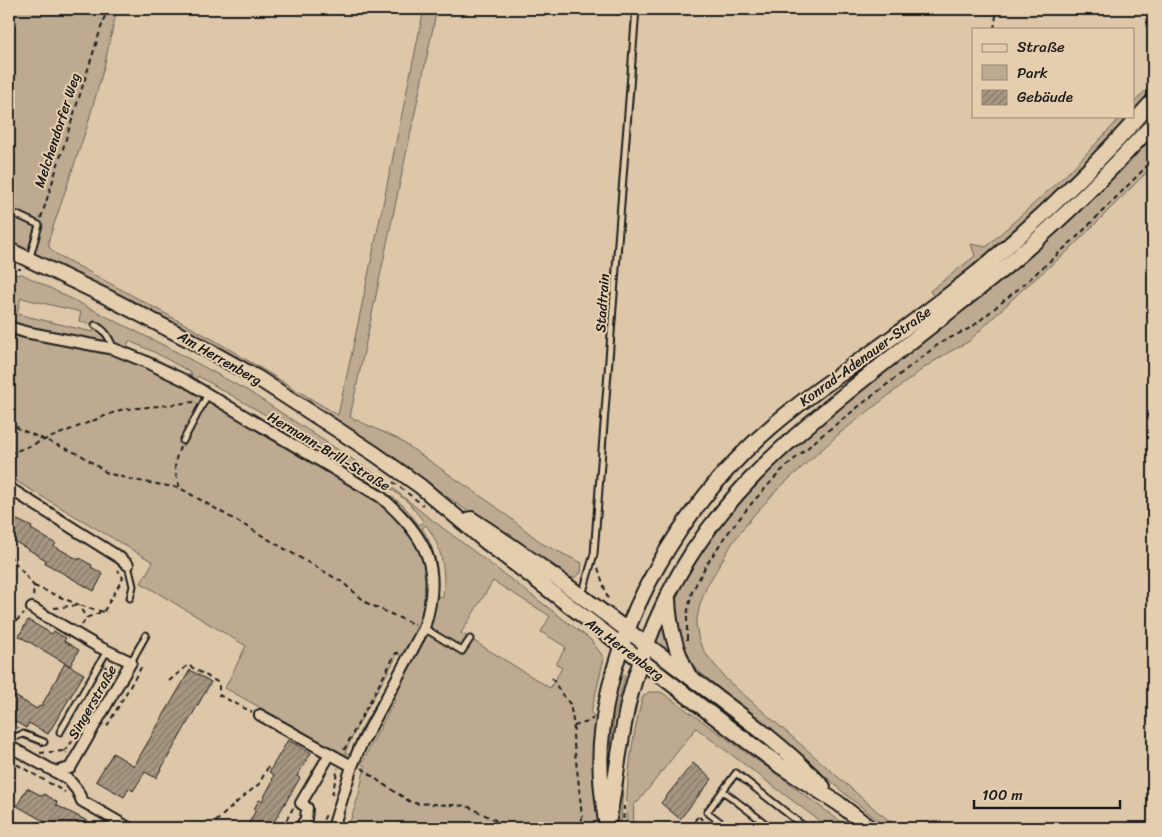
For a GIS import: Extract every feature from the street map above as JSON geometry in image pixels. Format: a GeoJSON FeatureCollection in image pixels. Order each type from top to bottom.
{"type":"FeatureCollection","features":[{"type":"Feature","properties":{"kind":"main road","name":"Konrad-Adenauer-Straße"},"geometry":{"type":"LineString","coordinates":[[607,828],[601,789],[602,735],[610,684],[622,647],[641,600],[666,552],[694,510],[735,461],[770,428],[805,399],[922,315],[985,265],[1072,187],[1153,101]]}},
{"type":"Feature","properties":{"kind":"main road","name":"Konrad-Adenauer-Straße"},"geometry":{"type":"LineString","coordinates":[[607,828],[632,688],[646,645],[668,595],[685,564],[712,524],[730,501],[769,459],[820,414],[994,277],[1065,214],[1153,124]]}},
{"type":"Feature","properties":{"kind":"main road","name":"Am Herrenberg"},"geometry":{"type":"LineString","coordinates":[[9,250],[26,264],[184,336],[256,378],[375,454],[491,532],[582,598],[604,608],[628,631],[780,746],[803,766],[838,803]]}},
{"type":"Feature","properties":{"kind":"main road","name":"Am Herrenberg"},"geometry":{"type":"LineString","coordinates":[[420,486],[485,541],[660,676],[870,828]]}},
{"type":"Feature","properties":{"kind":"main road"},"geometry":{"type":"LineString","coordinates":[[668,595],[670,621],[675,646],[689,677]]}},
{"type":"Feature","properties":{"kind":"main road"},"geometry":{"type":"LineString","coordinates":[[604,608],[608,613],[620,614],[631,609],[641,600]]}},
{"type":"Feature","properties":{"kind":"main road"},"geometry":{"type":"LineString","coordinates":[[632,688],[642,680],[660,676]]}},
{"type":"Feature","properties":{"kind":"street","name":"Hermann-Brill-Straße"},"geometry":{"type":"LineString","coordinates":[[9,327],[25,332],[114,349],[184,380],[207,397],[381,497],[403,516],[422,544],[432,571],[433,591],[424,628],[360,747],[333,828]]}},
{"type":"Feature","properties":{"kind":"street"},"geometry":{"type":"LineString","coordinates":[[9,488],[128,564]]}},
{"type":"Feature","properties":{"kind":"street","name":"Singerstraße"},"geometry":{"type":"LineString","coordinates":[[36,610],[107,651],[131,662],[70,768],[55,772]]}},
{"type":"Feature","properties":{"kind":"street"},"geometry":{"type":"LineString","coordinates":[[260,715],[340,760],[353,764]]}},
{"type":"Feature","properties":{"kind":"street"},"geometry":{"type":"LineString","coordinates":[[9,746],[68,779],[77,790],[82,801],[129,828]]}},
{"type":"Feature","properties":{"kind":"street"},"geometry":{"type":"LineString","coordinates":[[303,824],[307,808],[301,803],[330,754]]}},
{"type":"Feature","properties":{"kind":"lane","name":"Stadtrain"},"geometry":{"type":"LineString","coordinates":[[582,598],[594,554],[636,9]]}},
{"type":"Feature","properties":{"kind":"lane"},"geometry":{"type":"LineString","coordinates":[[9,211],[39,225],[26,264]]}},
{"type":"Feature","properties":{"kind":"lane"},"geometry":{"type":"LineString","coordinates":[[95,325],[102,328],[114,349]]}},
{"type":"Feature","properties":{"kind":"lane"},"geometry":{"type":"LineString","coordinates":[[183,441],[207,397]]}},
{"type":"Feature","properties":{"kind":"lane"},"geometry":{"type":"LineString","coordinates":[[128,564],[133,586],[130,598]]}},
{"type":"Feature","properties":{"kind":"lane"},"geometry":{"type":"LineString","coordinates":[[424,628],[462,651],[470,639]]}},
{"type":"Feature","properties":{"kind":"lane"},"geometry":{"type":"LineString","coordinates":[[131,662],[146,635]]}},
{"type":"Feature","properties":{"kind":"lane"},"geometry":{"type":"LineString","coordinates":[[60,732],[107,651]]}},
{"type":"Feature","properties":{"kind":"lane"},"geometry":{"type":"LineString","coordinates":[[9,739],[23,734],[44,742]]}},
{"type":"Feature","properties":{"kind":"lane"},"geometry":{"type":"LineString","coordinates":[[728,828],[707,812],[736,773],[799,826],[806,828]]}},
{"type":"Feature","properties":{"kind":"lane"},"geometry":{"type":"LineString","coordinates":[[722,791],[771,828]]}},
{"type":"Feature","properties":{"kind":"path","name":"Melchendorfer Weg"},"geometry":{"type":"LineString","coordinates":[[39,225],[107,9]]}},
{"type":"Feature","properties":{"kind":"path"},"geometry":{"type":"LineString","coordinates":[[994,28],[997,9]]}},
{"type":"Feature","properties":{"kind":"path"},"geometry":{"type":"LineString","coordinates":[[675,646],[688,639],[687,615],[692,592],[705,567],[724,538],[781,471],[821,436],[940,343],[972,327],[1024,284],[1076,238],[1153,160]]}},
{"type":"Feature","properties":{"kind":"path"},"geometry":{"type":"LineString","coordinates":[[9,269],[26,264]]}},
{"type":"Feature","properties":{"kind":"path"},"geometry":{"type":"LineString","coordinates":[[9,454],[120,410],[207,397]]}},
{"type":"Feature","properties":{"kind":"path"},"geometry":{"type":"LineString","coordinates":[[9,420],[19,429],[81,455],[107,473],[133,480],[180,488],[342,582],[367,603],[424,628]]}},
{"type":"Feature","properties":{"kind":"path"},"geometry":{"type":"LineString","coordinates":[[180,488],[174,472],[175,462],[183,441]]}},
{"type":"Feature","properties":{"kind":"path"},"geometry":{"type":"LineString","coordinates":[[9,554],[34,586],[79,605],[106,612]]}},
{"type":"Feature","properties":{"kind":"path"},"geometry":{"type":"LineString","coordinates":[[594,554],[604,608]]}},
{"type":"Feature","properties":{"kind":"path"},"geometry":{"type":"LineString","coordinates":[[78,634],[86,618],[106,612],[123,578],[116,565]]}},
{"type":"Feature","properties":{"kind":"path"},"geometry":{"type":"LineString","coordinates":[[34,586],[36,610]]}},
{"type":"Feature","properties":{"kind":"path"},"geometry":{"type":"LineString","coordinates":[[116,590],[120,593]]}},
{"type":"Feature","properties":{"kind":"path"},"geometry":{"type":"LineString","coordinates":[[9,627],[36,610],[79,605]]}},
{"type":"Feature","properties":{"kind":"path"},"geometry":{"type":"LineString","coordinates":[[79,605],[86,618]]}},
{"type":"Feature","properties":{"kind":"path"},"geometry":{"type":"LineString","coordinates":[[332,795],[340,760],[354,729],[396,653],[412,651]]}},
{"type":"Feature","properties":{"kind":"path"},"geometry":{"type":"LineString","coordinates":[[9,777],[22,754],[64,751],[68,748],[121,657]]}},
{"type":"Feature","properties":{"kind":"path"},"geometry":{"type":"LineString","coordinates":[[169,681],[188,665],[220,683],[219,695],[260,715]]}},
{"type":"Feature","properties":{"kind":"path"},"geometry":{"type":"LineString","coordinates":[[108,726],[142,666]]}},
{"type":"Feature","properties":{"kind":"path"},"geometry":{"type":"LineString","coordinates":[[552,678],[570,704],[582,818],[581,828]]}},
{"type":"Feature","properties":{"kind":"path"},"geometry":{"type":"LineString","coordinates":[[9,731],[12,725]]}},
{"type":"Feature","properties":{"kind":"path"},"geometry":{"type":"LineString","coordinates":[[9,760],[65,792]]}},
{"type":"Feature","properties":{"kind":"path"},"geometry":{"type":"LineString","coordinates":[[353,764],[412,803],[467,806],[511,828]]}},
{"type":"Feature","properties":{"kind":"path"},"geometry":{"type":"LineString","coordinates":[[210,828],[259,784],[268,767]]}},
{"type":"Feature","properties":{"kind":"path"},"geometry":{"type":"LineString","coordinates":[[282,828],[295,804],[301,803]]}},
{"type":"Feature","properties":{"kind":"path"},"geometry":{"type":"LineString","coordinates":[[689,828],[704,809],[707,812]]}},
{"type":"Feature","properties":{"kind":"path"},"geometry":{"type":"LineString","coordinates":[[320,828],[327,811]]}},
{"type":"Feature","properties":{"kind":"path"},"geometry":{"type":"LineString","coordinates":[[698,817],[713,828]]}},
{"type":"Feature","properties":{"kind":"path"},"geometry":{"type":"LineString","coordinates":[[839,828],[845,820]]}},
{"type":"Feature","properties":{"kind":"green space"},"geometry":{"type":"Polygon","coordinates":[[[9,9],[117,9],[104,67],[86,130],[49,239],[49,247],[56,254],[214,340],[338,415],[424,9],[437,9],[350,417],[398,439],[495,506],[543,544],[582,563],[581,573],[574,578],[560,577],[390,456],[202,340],[87,279],[9,242],[9,9]]]}},
{"type":"Feature","properties":{"kind":"green space"},"geometry":{"type":"Polygon","coordinates":[[[1153,82],[1153,91],[1134,113],[1134,103],[1153,82]]]}},
{"type":"Feature","properties":{"kind":"green space"},"geometry":{"type":"Polygon","coordinates":[[[1120,118],[1129,118],[1046,203],[991,252],[934,297],[930,291],[975,256],[971,244],[986,247],[1070,171],[1120,118]]]}},
{"type":"Feature","properties":{"kind":"green space"},"geometry":{"type":"Polygon","coordinates":[[[1153,133],[1153,166],[1069,250],[1023,289],[968,342],[924,368],[840,433],[777,490],[753,516],[733,542],[707,586],[700,604],[696,624],[699,641],[706,654],[726,679],[878,812],[899,828],[887,828],[844,793],[801,754],[697,670],[687,657],[678,636],[675,613],[678,592],[687,572],[740,498],[816,424],[991,286],[1153,133]]]}},
{"type":"Feature","properties":{"kind":"green space"},"geometry":{"type":"Polygon","coordinates":[[[22,274],[171,349],[248,391],[378,476],[423,513],[591,640],[604,658],[591,713],[597,719],[594,762],[599,828],[348,828],[359,794],[365,766],[225,688],[246,646],[141,583],[153,562],[9,477],[9,323],[11,318],[9,315],[9,276],[22,274]],[[21,298],[17,314],[93,332],[95,325],[79,321],[81,312],[21,298]],[[129,341],[127,347],[160,361],[189,377],[192,373],[154,352],[129,341]],[[198,376],[195,381],[372,483],[375,478],[198,376]],[[382,482],[379,487],[404,506],[419,525],[424,522],[408,502],[382,482]],[[426,525],[422,528],[436,560],[437,596],[443,597],[442,559],[436,541],[426,525]],[[493,581],[461,633],[550,688],[562,668],[556,664],[566,647],[541,632],[550,616],[493,581]],[[398,654],[356,729],[345,753],[350,754],[360,731],[403,657],[398,654]],[[391,695],[357,759],[363,762],[396,698],[391,695]]]}},
{"type":"Feature","properties":{"kind":"green space"},"geometry":{"type":"Polygon","coordinates":[[[665,615],[670,643],[666,654],[653,644],[665,615]]]}},
{"type":"Feature","properties":{"kind":"green space"},"geometry":{"type":"Polygon","coordinates":[[[619,671],[625,676],[614,719],[606,782],[605,743],[619,671]]]}},
{"type":"Feature","properties":{"kind":"green space"},"geometry":{"type":"Polygon","coordinates":[[[639,687],[623,784],[621,828],[618,828],[626,735],[639,687]]]}},
{"type":"Feature","properties":{"kind":"green space"},"geometry":{"type":"Polygon","coordinates":[[[649,692],[661,692],[849,828],[829,828],[696,728],[638,802],[634,803],[633,828],[626,828],[628,778],[632,745],[643,696],[649,692]]]}},
{"type":"Feature","properties":{"kind":"building"},"geometry":{"type":"Polygon","coordinates":[[[9,516],[32,527],[31,529],[56,544],[54,546],[79,560],[80,558],[103,574],[94,591],[45,563],[46,560],[9,538],[9,516]]]}},
{"type":"Feature","properties":{"kind":"building"},"geometry":{"type":"Polygon","coordinates":[[[28,620],[52,634],[54,631],[66,638],[64,641],[79,650],[70,666],[19,636],[28,620]]]}},
{"type":"Feature","properties":{"kind":"building"},"geometry":{"type":"Polygon","coordinates":[[[65,663],[84,674],[48,734],[29,723],[26,728],[9,718],[9,695],[12,697],[13,695],[37,709],[39,706],[41,707],[65,663]]]}},
{"type":"Feature","properties":{"kind":"building"},"geometry":{"type":"Polygon","coordinates":[[[190,670],[211,682],[156,778],[145,772],[133,791],[129,788],[124,797],[96,781],[113,753],[134,766],[190,670]]]}},
{"type":"Feature","properties":{"kind":"building"},"geometry":{"type":"Polygon","coordinates":[[[288,740],[311,753],[297,776],[300,778],[272,825],[270,824],[268,828],[246,828],[259,800],[262,801],[273,780],[274,775],[269,772],[288,740]]]}},
{"type":"Feature","properties":{"kind":"building"},"geometry":{"type":"Polygon","coordinates":[[[693,763],[712,779],[680,819],[661,803],[693,763]]]}},
{"type":"Feature","properties":{"kind":"building"},"geometry":{"type":"Polygon","coordinates":[[[27,788],[42,796],[44,794],[57,802],[56,805],[101,828],[56,828],[17,806],[27,788]]]}}]}
